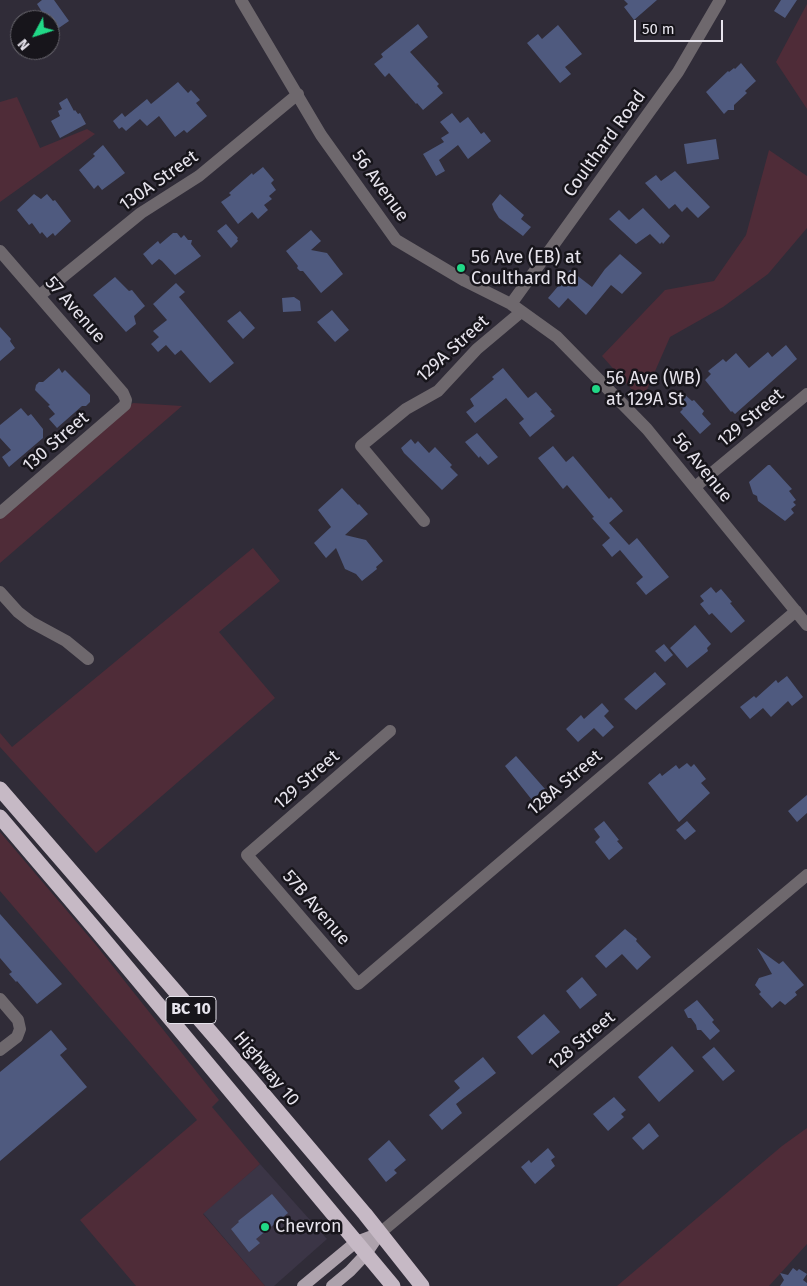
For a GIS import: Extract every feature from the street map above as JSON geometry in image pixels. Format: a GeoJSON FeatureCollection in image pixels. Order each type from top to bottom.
{"type":"FeatureCollection","features":[{"type":"Feature","properties":{"kind":"highway","name":"Highway 10"},"geometry":{"type":"LineString","coordinates":[[0,789],[220,1043],[380,1233],[422,1286]]}},
{"type":"Feature","properties":{"kind":"highway","name":"BC 10"},"geometry":{"type":"LineString","coordinates":[[0,816],[392,1286]]}},
{"type":"Feature","properties":{"kind":"main road","name":"128 Street"},"geometry":{"type":"LineString","coordinates":[[303,1286],[356,1242],[380,1233]]}},
{"type":"Feature","properties":{"kind":"main road","name":"128 Street"},"geometry":{"type":"LineString","coordinates":[[332,1286],[366,1254],[380,1233]]}},
{"type":"Feature","properties":{"kind":"street","name":"56 Avenue"},"geometry":{"type":"LineString","coordinates":[[241,0],[321,135],[396,240],[465,281],[516,308],[557,337],[647,429],[807,625]]}},
{"type":"Feature","properties":{"kind":"street","name":"Coulthard Road"},"geometry":{"type":"LineString","coordinates":[[516,308],[678,72],[720,0]]}},
{"type":"Feature","properties":{"kind":"street","name":"130A Street"},"geometry":{"type":"LineString","coordinates":[[40,296],[141,213],[199,176],[298,94]]}},
{"type":"Feature","properties":{"kind":"street","name":"57 Avenue"},"geometry":{"type":"LineString","coordinates":[[0,251],[123,393]]}},
{"type":"Feature","properties":{"kind":"street","name":"129A Street"},"geometry":{"type":"LineString","coordinates":[[424,521],[360,446],[406,409],[438,391],[516,308]]}},
{"type":"Feature","properties":{"kind":"street","name":"130 Street"},"geometry":{"type":"LineString","coordinates":[[0,513],[125,405],[126,400],[123,393]]}},
{"type":"Feature","properties":{"kind":"street","name":"129 Street"},"geometry":{"type":"LineString","coordinates":[[695,487],[807,394]]}},
{"type":"Feature","properties":{"kind":"street"},"geometry":{"type":"LineString","coordinates":[[0,592],[18,612],[31,622],[66,641],[88,659]]}},
{"type":"Feature","properties":{"kind":"street","name":"128A Street"},"geometry":{"type":"LineString","coordinates":[[358,984],[796,611]]}},
{"type":"Feature","properties":{"kind":"street","name":"129 Street"},"geometry":{"type":"LineString","coordinates":[[247,855],[390,731]]}},
{"type":"Feature","properties":{"kind":"street","name":"57B Avenue"},"geometry":{"type":"LineString","coordinates":[[247,855],[358,984]]}},
{"type":"Feature","properties":{"kind":"street","name":"128 Street"},"geometry":{"type":"LineString","coordinates":[[380,1233],[807,875]]}},
{"type":"Feature","properties":{"kind":"street"},"geometry":{"type":"LineString","coordinates":[[0,1000],[18,1020],[20,1029],[17,1036],[0,1050]]}},
{"type":"Feature","properties":{"kind":"shaded area"},"geometry":{"type":"Polygon","coordinates":[[[807,4],[807,109],[776,62],[807,4]]]}},
{"type":"Feature","properties":{"kind":"shaded area"},"geometry":{"type":"Polygon","coordinates":[[[17,97],[40,148],[87,129],[95,134],[0,202],[0,102],[17,97]]]}},
{"type":"Feature","properties":{"kind":"shaded area"},"geometry":{"type":"Polygon","coordinates":[[[769,150],[807,176],[807,228],[768,274],[723,307],[670,337],[642,401],[602,356],[665,290],[714,281],[746,235],[769,150]]]}},
{"type":"Feature","properties":{"kind":"shaded area"},"geometry":{"type":"Polygon","coordinates":[[[133,403],[182,406],[0,563],[0,514],[133,403]]]}},
{"type":"Feature","properties":{"kind":"shaded area"},"geometry":{"type":"Polygon","coordinates":[[[253,548],[280,581],[219,632],[275,698],[96,853],[0,747],[0,733],[12,747],[253,548]]]}},
{"type":"Feature","properties":{"kind":"shaded area"},"geometry":{"type":"Polygon","coordinates":[[[0,832],[96,945],[219,1100],[212,1107],[260,1164],[203,1214],[265,1286],[136,1286],[80,1220],[197,1120],[0,891],[0,832]]]}},
{"type":"Feature","properties":{"kind":"shaded area"},"geometry":{"type":"Polygon","coordinates":[[[807,1128],[807,1244],[769,1286],[617,1286],[782,1146],[807,1128]]]}},
{"type":"Feature","properties":{"kind":"shaded area"},"geometry":{"type":"Polygon","coordinates":[[[260,1164],[327,1239],[274,1286],[265,1286],[203,1213],[260,1164]]]}},
{"type":"Feature","properties":{"kind":"building"},"geometry":{"type":"Polygon","coordinates":[[[42,0],[54,0],[69,21],[60,27],[60,10],[41,10],[37,4],[42,0]]]}},
{"type":"Feature","properties":{"kind":"building"},"geometry":{"type":"Polygon","coordinates":[[[624,0],[657,0],[634,20],[624,7],[628,4],[624,0]]]}},
{"type":"Feature","properties":{"kind":"building"},"geometry":{"type":"Polygon","coordinates":[[[781,0],[797,0],[785,18],[774,11],[781,0]]]}},
{"type":"Feature","properties":{"kind":"building"},"geometry":{"type":"Polygon","coordinates":[[[418,24],[428,37],[410,52],[439,84],[437,86],[443,93],[423,110],[389,73],[385,77],[374,64],[383,57],[381,54],[418,24]]]}},
{"type":"Feature","properties":{"kind":"building"},"geometry":{"type":"Polygon","coordinates":[[[558,25],[582,54],[565,67],[571,74],[560,83],[527,43],[538,34],[542,39],[558,25]]]}},
{"type":"Feature","properties":{"kind":"building"},"geometry":{"type":"Polygon","coordinates":[[[741,63],[756,81],[734,105],[734,110],[728,110],[724,114],[706,92],[728,71],[735,69],[741,63]]]}},
{"type":"Feature","properties":{"kind":"building"},"geometry":{"type":"Polygon","coordinates":[[[178,82],[188,93],[191,90],[200,100],[196,103],[207,116],[187,133],[184,130],[175,137],[159,116],[147,126],[140,119],[126,131],[122,127],[119,129],[113,121],[122,113],[125,117],[147,99],[151,104],[178,82]]]}},
{"type":"Feature","properties":{"kind":"building"},"geometry":{"type":"Polygon","coordinates":[[[67,98],[74,111],[78,114],[80,113],[86,124],[60,138],[51,121],[60,116],[58,111],[62,109],[59,103],[67,98]]]}},
{"type":"Feature","properties":{"kind":"building"},"geometry":{"type":"Polygon","coordinates":[[[452,113],[460,123],[468,117],[481,134],[484,132],[491,141],[468,159],[458,145],[439,160],[445,171],[436,176],[423,154],[444,142],[441,138],[449,133],[440,122],[452,113]]]}},
{"type":"Feature","properties":{"kind":"building"},"geometry":{"type":"Polygon","coordinates":[[[716,139],[719,159],[687,164],[684,144],[716,139]]]}},
{"type":"Feature","properties":{"kind":"building"},"geometry":{"type":"Polygon","coordinates":[[[103,145],[125,173],[102,190],[98,185],[94,189],[79,170],[95,156],[93,154],[103,145]]]}},
{"type":"Feature","properties":{"kind":"building"},"geometry":{"type":"Polygon","coordinates":[[[263,167],[274,180],[271,183],[276,190],[269,196],[272,199],[264,205],[268,210],[258,219],[252,212],[238,224],[221,202],[231,195],[229,193],[252,173],[253,175],[263,167]]]}},
{"type":"Feature","properties":{"kind":"building"},"geometry":{"type":"Polygon","coordinates":[[[675,171],[710,207],[698,218],[687,207],[682,212],[675,204],[669,209],[645,183],[656,175],[661,181],[675,171]]]}},
{"type":"Feature","properties":{"kind":"building"},"geometry":{"type":"Polygon","coordinates":[[[34,194],[41,199],[47,194],[53,201],[55,200],[71,221],[55,236],[53,233],[47,238],[42,232],[40,234],[32,223],[29,225],[17,210],[34,194]]]}},
{"type":"Feature","properties":{"kind":"building"},"geometry":{"type":"Polygon","coordinates":[[[500,194],[524,215],[521,219],[531,227],[523,236],[499,218],[494,210],[492,204],[500,194]]]}},
{"type":"Feature","properties":{"kind":"building"},"geometry":{"type":"Polygon","coordinates":[[[643,208],[670,236],[663,244],[662,242],[660,244],[650,234],[636,244],[609,219],[619,210],[629,220],[643,208]]]}},
{"type":"Feature","properties":{"kind":"building"},"geometry":{"type":"Polygon","coordinates":[[[226,224],[238,238],[238,241],[231,248],[217,231],[226,224]]]}},
{"type":"Feature","properties":{"kind":"building"},"geometry":{"type":"Polygon","coordinates":[[[311,230],[321,241],[311,250],[327,253],[343,274],[321,293],[303,271],[297,268],[298,266],[286,251],[311,230]]]}},
{"type":"Feature","properties":{"kind":"building"},"geometry":{"type":"Polygon","coordinates":[[[173,233],[177,233],[181,238],[184,235],[188,240],[192,240],[191,244],[201,256],[175,275],[159,259],[152,265],[143,254],[158,241],[160,244],[173,233]]]}},
{"type":"Feature","properties":{"kind":"building"},"geometry":{"type":"Polygon","coordinates":[[[620,254],[642,273],[622,294],[611,285],[586,315],[568,298],[559,308],[548,298],[570,270],[592,287],[605,269],[620,254]]]}},
{"type":"Feature","properties":{"kind":"building"},"geometry":{"type":"Polygon","coordinates":[[[115,277],[129,291],[132,290],[145,306],[134,316],[136,324],[126,332],[93,295],[115,277]]]}},
{"type":"Feature","properties":{"kind":"building"},"geometry":{"type":"Polygon","coordinates":[[[176,283],[185,292],[179,297],[234,363],[210,383],[181,350],[175,355],[166,345],[158,352],[151,344],[159,337],[153,331],[167,320],[153,304],[176,283]]]}},
{"type":"Feature","properties":{"kind":"building"},"geometry":{"type":"Polygon","coordinates":[[[294,297],[300,301],[301,311],[283,312],[282,298],[294,297]]]}},
{"type":"Feature","properties":{"kind":"building"},"geometry":{"type":"Polygon","coordinates":[[[332,310],[349,330],[335,342],[317,322],[332,310]]]}},
{"type":"Feature","properties":{"kind":"building"},"geometry":{"type":"Polygon","coordinates":[[[240,311],[255,328],[243,339],[227,321],[240,311]]]}},
{"type":"Feature","properties":{"kind":"building"},"geometry":{"type":"Polygon","coordinates":[[[0,327],[11,339],[10,341],[15,348],[0,361],[0,327]]]}},
{"type":"Feature","properties":{"kind":"building"},"geometry":{"type":"Polygon","coordinates":[[[786,345],[797,359],[735,414],[731,412],[705,380],[711,374],[708,371],[723,359],[726,362],[736,353],[749,368],[768,352],[772,357],[786,345]]]}},
{"type":"Feature","properties":{"kind":"building"},"geometry":{"type":"Polygon","coordinates":[[[59,368],[62,373],[65,370],[90,395],[90,402],[86,406],[82,406],[57,428],[49,419],[55,414],[48,406],[50,405],[35,390],[39,382],[43,382],[59,368]]]}},
{"type":"Feature","properties":{"kind":"building"},"geometry":{"type":"Polygon","coordinates":[[[503,368],[528,398],[536,392],[555,416],[530,437],[519,423],[524,419],[506,398],[475,423],[466,412],[474,406],[470,399],[494,379],[492,377],[503,368]]]}},
{"type":"Feature","properties":{"kind":"building"},"geometry":{"type":"Polygon","coordinates":[[[683,393],[692,401],[694,400],[704,411],[702,414],[711,424],[700,434],[680,412],[683,409],[675,401],[683,393]]]}},
{"type":"Feature","properties":{"kind":"building"},"geometry":{"type":"Polygon","coordinates":[[[21,408],[28,416],[31,414],[43,429],[43,438],[9,467],[2,457],[11,450],[0,438],[0,425],[21,408]]]}},
{"type":"Feature","properties":{"kind":"building"},"geometry":{"type":"Polygon","coordinates":[[[477,433],[498,457],[488,465],[465,442],[477,433]]]}},
{"type":"Feature","properties":{"kind":"building"},"geometry":{"type":"Polygon","coordinates":[[[411,439],[415,444],[418,441],[429,453],[435,447],[452,465],[450,467],[458,475],[442,490],[404,453],[401,448],[411,439]]]}},
{"type":"Feature","properties":{"kind":"building"},"geometry":{"type":"Polygon","coordinates":[[[553,446],[566,462],[573,456],[609,499],[611,497],[623,511],[609,523],[629,545],[637,538],[669,577],[646,595],[636,583],[643,577],[620,550],[612,557],[602,545],[610,538],[567,485],[563,489],[538,458],[553,446]]]}},
{"type":"Feature","properties":{"kind":"building"},"geometry":{"type":"Polygon","coordinates":[[[768,465],[792,489],[789,491],[796,500],[793,502],[796,505],[791,509],[794,513],[785,521],[758,501],[757,496],[753,494],[749,482],[768,465]]]}},
{"type":"Feature","properties":{"kind":"building"},"geometry":{"type":"Polygon","coordinates":[[[342,488],[368,514],[345,535],[366,540],[383,561],[376,567],[377,569],[362,581],[356,574],[345,569],[336,548],[326,558],[314,543],[331,527],[318,510],[342,488]]]}},
{"type":"Feature","properties":{"kind":"building"},"geometry":{"type":"Polygon","coordinates":[[[711,587],[716,593],[721,589],[745,621],[731,633],[712,613],[709,615],[700,604],[704,601],[700,596],[711,587]]]}},
{"type":"Feature","properties":{"kind":"building"},"geometry":{"type":"Polygon","coordinates":[[[695,625],[711,644],[707,648],[708,651],[687,668],[670,648],[695,625]]]}},
{"type":"Feature","properties":{"kind":"building"},"geometry":{"type":"Polygon","coordinates":[[[664,644],[673,655],[665,662],[655,651],[664,644]]]}},
{"type":"Feature","properties":{"kind":"building"},"geometry":{"type":"Polygon","coordinates":[[[655,672],[666,684],[636,710],[624,699],[655,672]]]}},
{"type":"Feature","properties":{"kind":"building"},"geometry":{"type":"Polygon","coordinates":[[[787,676],[803,697],[792,706],[788,701],[771,717],[763,708],[750,719],[740,707],[754,696],[756,698],[776,680],[778,683],[787,676]]]}},
{"type":"Feature","properties":{"kind":"building"},"geometry":{"type":"Polygon","coordinates":[[[602,703],[609,711],[604,716],[614,727],[603,737],[594,728],[578,742],[566,729],[581,715],[584,719],[602,703]]]}},
{"type":"Feature","properties":{"kind":"building"},"geometry":{"type":"Polygon","coordinates":[[[516,756],[545,789],[532,800],[505,766],[516,756]]]}},
{"type":"Feature","properties":{"kind":"building"},"geometry":{"type":"Polygon","coordinates":[[[687,763],[691,767],[694,764],[706,779],[701,783],[710,793],[679,822],[648,783],[660,773],[662,776],[676,765],[679,769],[687,763]]]}},
{"type":"Feature","properties":{"kind":"building"},"geometry":{"type":"Polygon","coordinates":[[[807,795],[807,813],[797,822],[788,811],[807,795]]]}},
{"type":"Feature","properties":{"kind":"building"},"geometry":{"type":"Polygon","coordinates":[[[604,821],[623,848],[609,860],[595,842],[600,837],[594,829],[604,821]]]}},
{"type":"Feature","properties":{"kind":"building"},"geometry":{"type":"Polygon","coordinates":[[[687,821],[696,831],[685,840],[676,830],[687,821]]]}},
{"type":"Feature","properties":{"kind":"building"},"geometry":{"type":"Polygon","coordinates":[[[0,914],[62,984],[37,1004],[9,974],[12,972],[0,958],[0,914]]]}},
{"type":"Feature","properties":{"kind":"building"},"geometry":{"type":"Polygon","coordinates":[[[625,929],[637,939],[636,941],[651,957],[637,970],[622,954],[606,968],[595,956],[625,929]]]}},
{"type":"Feature","properties":{"kind":"building"},"geometry":{"type":"Polygon","coordinates":[[[757,948],[779,964],[783,961],[804,985],[795,992],[797,995],[785,1005],[780,1001],[772,1008],[759,994],[761,992],[755,985],[759,978],[772,974],[757,948]]]}},
{"type":"Feature","properties":{"kind":"building"},"geometry":{"type":"Polygon","coordinates":[[[582,977],[597,995],[580,1009],[566,991],[582,977]]]}},
{"type":"Feature","properties":{"kind":"building"},"geometry":{"type":"Polygon","coordinates":[[[697,1000],[714,1020],[712,1022],[720,1031],[710,1040],[701,1030],[697,1030],[696,1025],[691,1018],[688,1018],[684,1010],[697,1000]]]}},
{"type":"Feature","properties":{"kind":"building"},"geometry":{"type":"Polygon","coordinates":[[[544,1014],[560,1032],[532,1055],[517,1037],[544,1014]]]}},
{"type":"Feature","properties":{"kind":"building"},"geometry":{"type":"Polygon","coordinates":[[[51,1030],[67,1049],[60,1055],[87,1087],[0,1161],[0,1072],[51,1030]]]}},
{"type":"Feature","properties":{"kind":"building"},"geometry":{"type":"Polygon","coordinates":[[[672,1046],[694,1071],[659,1102],[638,1077],[672,1046]]]}},
{"type":"Feature","properties":{"kind":"building"},"geometry":{"type":"Polygon","coordinates":[[[714,1047],[735,1071],[723,1081],[702,1057],[714,1047]]]}},
{"type":"Feature","properties":{"kind":"building"},"geometry":{"type":"Polygon","coordinates":[[[483,1057],[496,1073],[456,1104],[462,1113],[442,1130],[429,1115],[460,1088],[454,1081],[483,1057]]]}},
{"type":"Feature","properties":{"kind":"building"},"geometry":{"type":"Polygon","coordinates":[[[614,1097],[626,1110],[621,1114],[624,1117],[608,1131],[593,1114],[614,1097]]]}},
{"type":"Feature","properties":{"kind":"building"},"geometry":{"type":"Polygon","coordinates":[[[649,1123],[659,1136],[643,1150],[632,1138],[649,1123]]]}},
{"type":"Feature","properties":{"kind":"building"},"geometry":{"type":"Polygon","coordinates":[[[389,1140],[406,1160],[394,1170],[397,1173],[386,1182],[368,1159],[389,1140]]]}},
{"type":"Feature","properties":{"kind":"building"},"geometry":{"type":"Polygon","coordinates":[[[548,1148],[555,1157],[551,1160],[555,1166],[535,1184],[521,1167],[529,1160],[531,1163],[548,1148]]]}},
{"type":"Feature","properties":{"kind":"building"},"geometry":{"type":"Polygon","coordinates":[[[272,1194],[288,1213],[256,1239],[260,1243],[249,1252],[231,1229],[238,1221],[272,1194]]]}},
{"type":"Feature","properties":{"kind":"building"},"geometry":{"type":"Polygon","coordinates":[[[793,1268],[807,1274],[803,1280],[807,1283],[807,1286],[780,1286],[784,1280],[780,1273],[788,1275],[793,1268]]]}},
{"type":"Feature","properties":{"kind":"place","name":"56 Ave (EB) at Coulthard Rd"},"geometry":{"type":"Point","coordinates":[461,268]}},
{"type":"Feature","properties":{"kind":"place","name":"56 Ave (WB) at 129A St"},"geometry":{"type":"Point","coordinates":[596,389]}},
{"type":"Feature","properties":{"kind":"place","name":"Chevron"},"geometry":{"type":"Point","coordinates":[265,1227]}}]}
